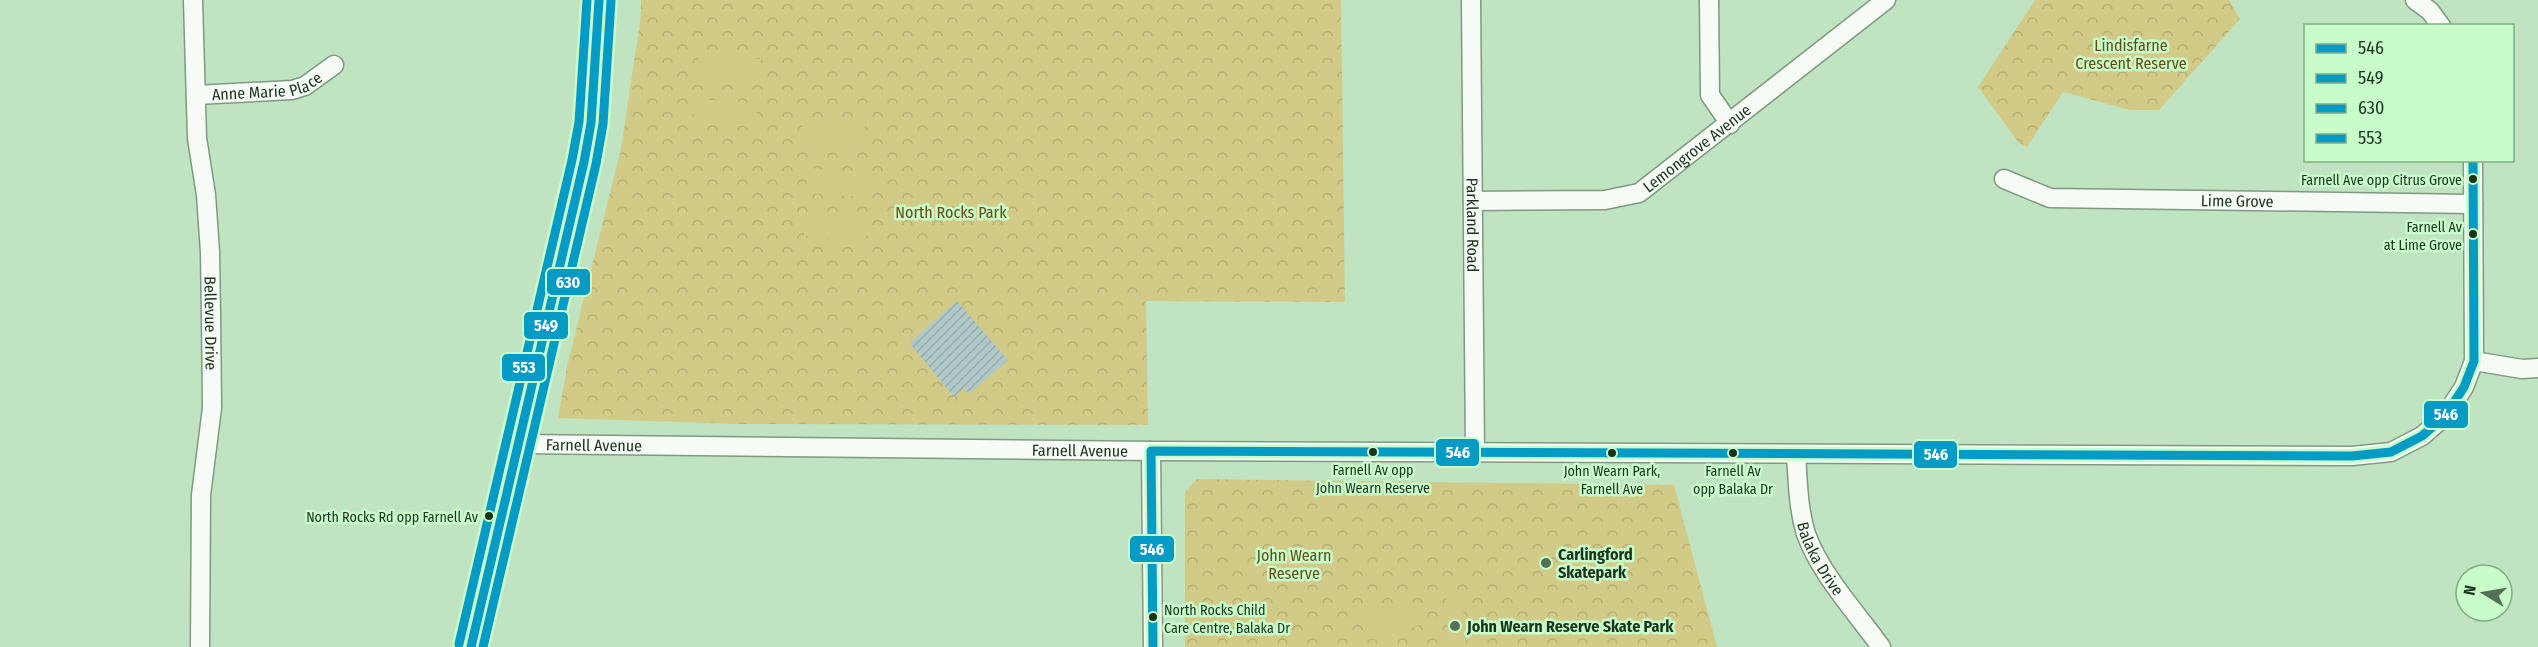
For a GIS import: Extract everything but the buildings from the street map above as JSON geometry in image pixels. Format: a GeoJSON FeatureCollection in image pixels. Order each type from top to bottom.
{"type":"FeatureCollection","features":[{"type":"Feature","properties":{"kind":"main road"},"geometry":{"type":"LineString","coordinates":[[471,647],[520,444],[591,123],[598,0]]}},
{"type":"Feature","properties":{"kind":"street","name":"Bellevue Drive"},"geometry":{"type":"LineString","coordinates":[[193,0],[197,138],[206,195],[212,315],[212,408],[201,495],[200,647]]}},
{"type":"Feature","properties":{"kind":"street","name":"Parkland Road"},"geometry":{"type":"LineString","coordinates":[[1471,0],[1474,451]]}},
{"type":"Feature","properties":{"kind":"street"},"geometry":{"type":"LineString","coordinates":[[1709,0],[1710,95],[1730,124]]}},
{"type":"Feature","properties":{"kind":"street","name":"Lemongrove Avenue"},"geometry":{"type":"LineString","coordinates":[[1473,201],[1605,200],[1639,193],[1886,0]]}},
{"type":"Feature","properties":{"kind":"street"},"geometry":{"type":"LineString","coordinates":[[2415,0],[2430,11],[2440,24]]}},
{"type":"Feature","properties":{"kind":"street","name":"Anne Marie Place"},"geometry":{"type":"LineString","coordinates":[[196,95],[292,90],[305,86],[334,65]]}},
{"type":"Feature","properties":{"kind":"street","name":"Farnell Avenue"},"geometry":{"type":"LineString","coordinates":[[520,444],[1151,452],[1474,451],[1796,455],[2352,456],[2391,453],[2422,436],[2445,416],[2464,387],[2474,361],[2473,162]]}},
{"type":"Feature","properties":{"kind":"street","name":"Lime Grove"},"geometry":{"type":"LineString","coordinates":[[2004,178],[2050,198],[2473,204]]}},
{"type":"Feature","properties":{"kind":"street"},"geometry":{"type":"LineString","coordinates":[[2474,361],[2522,369],[2538,368]]}},
{"type":"Feature","properties":{"kind":"street"},"geometry":{"type":"LineString","coordinates":[[1151,452],[1153,647]]}},
{"type":"Feature","properties":{"kind":"street","name":"Balaka Drive"},"geometry":{"type":"LineString","coordinates":[[1796,455],[1799,503],[1807,535],[1823,568],[1881,647]]}},
{"type":"Feature","properties":{"kind":"green space","name":"North Rocks Park"},"geometry":{"type":"Polygon","coordinates":[[[641,0],[1341,0],[1345,302],[1146,301],[1148,425],[735,424],[558,418],[567,367],[621,149],[641,15],[641,0]]]}},
{"type":"Feature","properties":{"kind":"green space","name":"Lindisfarne Crescent Reserve"},"geometry":{"type":"Polygon","coordinates":[[[2035,0],[2229,0],[2240,19],[2159,110],[2130,110],[2063,92],[2027,147],[2019,143],[1978,87],[2035,0]]]}},
{"type":"Feature","properties":{"kind":"green space"},"geometry":{"type":"Polygon","coordinates":[[[699,54],[761,59],[760,83],[697,79],[699,54]]]}},
{"type":"Feature","properties":{"kind":"green space"},"geometry":{"type":"Polygon","coordinates":[[[695,99],[757,103],[756,127],[693,123],[695,99]]]}},
{"type":"Feature","properties":{"kind":"green space"},"geometry":{"type":"Polygon","coordinates":[[[802,120],[865,124],[863,149],[801,144],[802,120]]]}},
{"type":"Feature","properties":{"kind":"green space"},"geometry":{"type":"Polygon","coordinates":[[[808,168],[871,173],[869,197],[806,193],[808,168]]]}},
{"type":"Feature","properties":{"kind":"green space"},"geometry":{"type":"Polygon","coordinates":[[[805,212],[868,216],[866,241],[804,236],[805,212]]]}},
{"type":"Feature","properties":{"kind":"green space","name":"John Wearn Reserve"},"geometry":{"type":"Polygon","coordinates":[[[1197,479],[1674,485],[1717,647],[1185,647],[1185,492],[1197,479]]]}},
{"type":"Feature","properties":{"kind":"green space"},"geometry":{"type":"Polygon","coordinates":[[[1587,543],[1591,567],[1575,570],[1571,546],[1587,543]]]}},
{"type":"Feature","properties":{"kind":"green space","name":"John Wearn Reserve Skate Park"},"geometry":{"type":"Polygon","coordinates":[[[1461,596],[1466,647],[1447,647],[1446,597],[1461,596]]]}},
{"type":"Feature","properties":{"kind":"green space"},"geometry":{"type":"Polygon","coordinates":[[[1412,602],[1418,604],[1420,610],[1419,625],[1410,629],[1401,628],[1386,641],[1369,639],[1364,625],[1359,622],[1347,622],[1349,604],[1370,607],[1382,615],[1400,605],[1412,602]]]}},
{"type":"Feature","properties":{"kind":"transit line","name":"553"},"geometry":{"type":"LineString","coordinates":[[459,644],[572,160],[579,122],[587,0]]}},
{"type":"Feature","properties":{"kind":"transit line","name":"549"},"geometry":{"type":"LineString","coordinates":[[471,647],[584,162],[591,123],[599,0]]}},
{"type":"Feature","properties":{"kind":"transit line","name":"630"},"geometry":{"type":"LineString","coordinates":[[483,647],[596,164],[603,124],[611,1]]}},
{"type":"Feature","properties":{"kind":"transit line","name":"546"},"geometry":{"type":"LineString","coordinates":[[1151,451],[2352,456],[2391,452],[2422,436],[2445,416],[2464,387],[2474,361],[2473,162]]}},
{"type":"Feature","properties":{"kind":"transit line","name":"546"},"geometry":{"type":"LineString","coordinates":[[1151,451],[1153,647]]}},
{"type":"Feature","properties":{"kind":"place","name":"Farnell Ave opp Citrus Grove"},"geometry":{"type":"Point","coordinates":[2473,179]}},
{"type":"Feature","properties":{"kind":"place","name":"Farnell Av at Lime Grove"},"geometry":{"type":"Point","coordinates":[2473,234]}},
{"type":"Feature","properties":{"kind":"place","name":"Farnell Av opp John Wearn Reserve"},"geometry":{"type":"Point","coordinates":[1373,452]}},
{"type":"Feature","properties":{"kind":"place","name":"John Wearn Park, Farnell Ave"},"geometry":{"type":"Point","coordinates":[1612,453]}},
{"type":"Feature","properties":{"kind":"place","name":"Farnell Av opp Balaka Dr"},"geometry":{"type":"Point","coordinates":[1733,453]}},
{"type":"Feature","properties":{"kind":"place","name":"North Rocks Rd opp Farnell Av"},"geometry":{"type":"Point","coordinates":[489,516]}},
{"type":"Feature","properties":{"kind":"place","name":"Carlingford Skatepark"},"geometry":{"type":"Point","coordinates":[1546,563]}},
{"type":"Feature","properties":{"kind":"place","name":"North Rocks Child Care Centre, Balaka Dr"},"geometry":{"type":"Point","coordinates":[1153,617]}},
{"type":"Feature","properties":{"kind":"place","name":"John Wearn Reserve Skate Park"},"geometry":{"type":"Point","coordinates":[1455,626]}}]}
